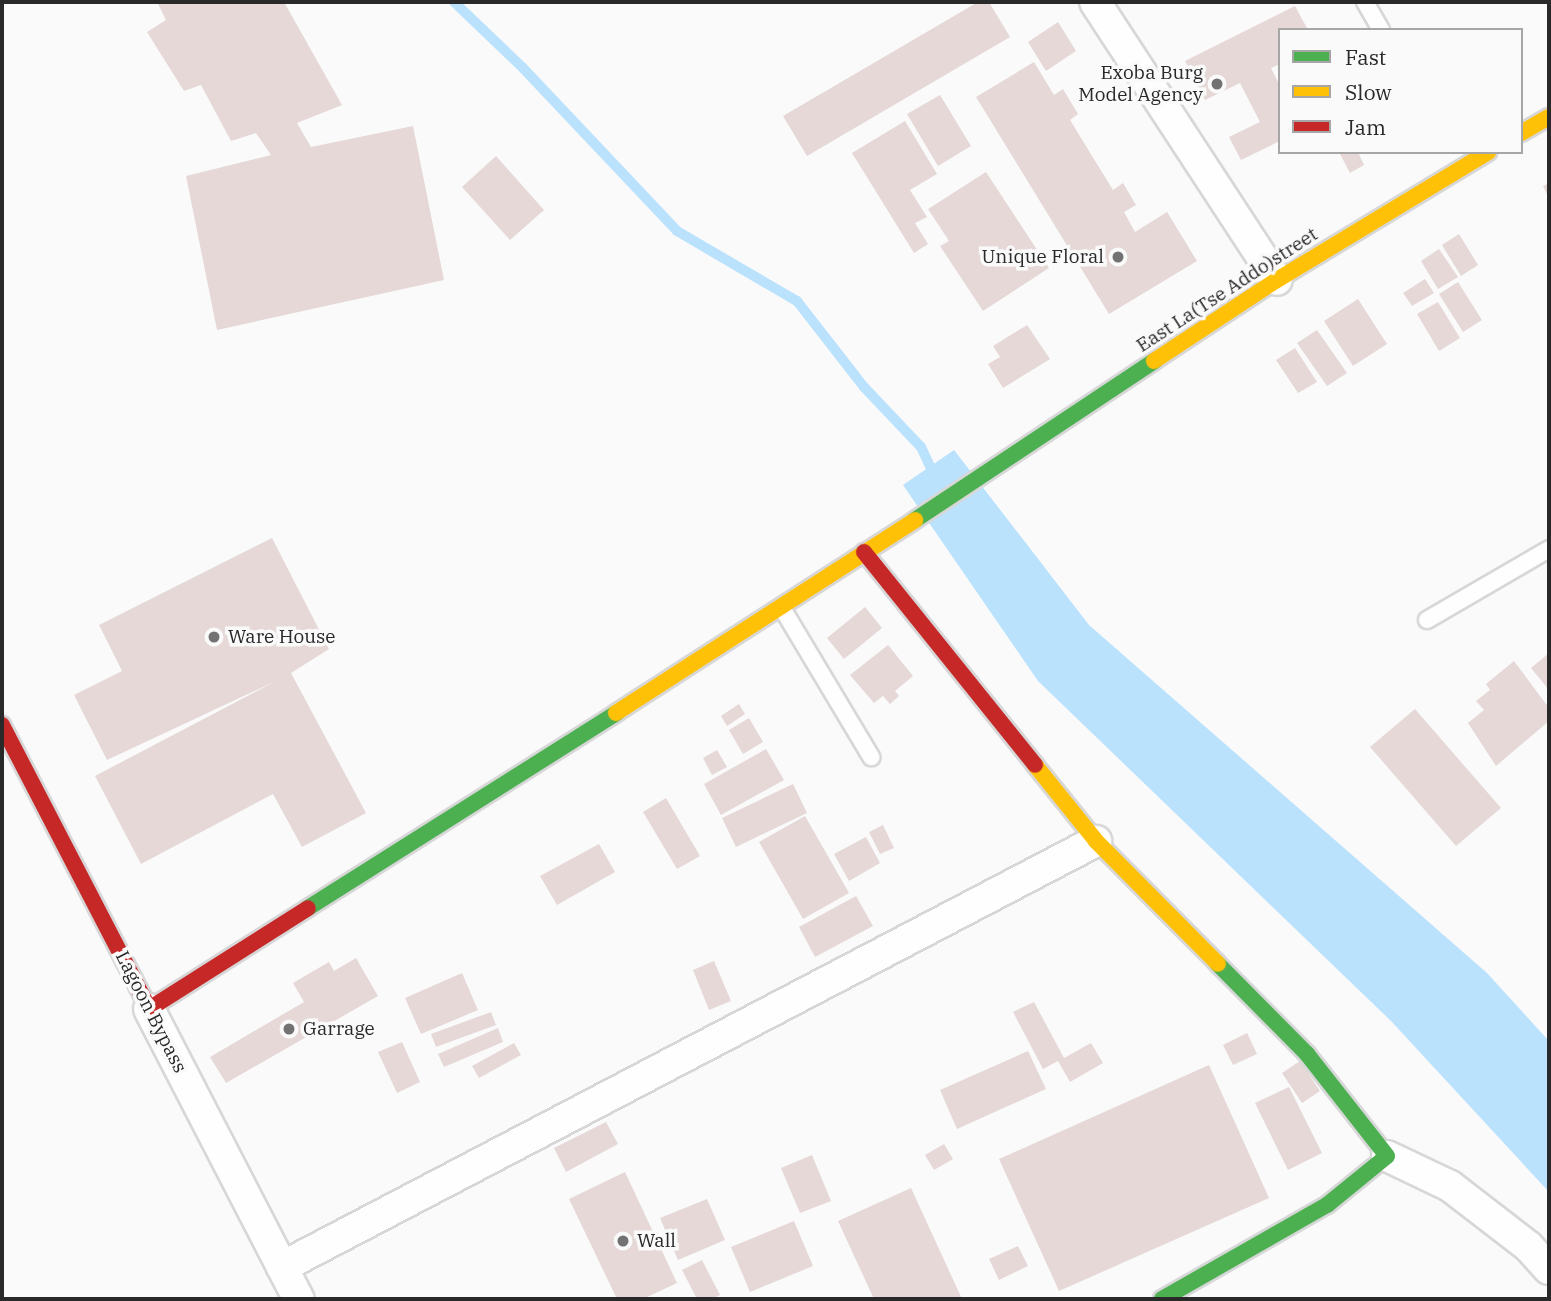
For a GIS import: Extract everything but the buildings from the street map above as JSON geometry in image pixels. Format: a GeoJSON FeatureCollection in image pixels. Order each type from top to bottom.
{"type":"FeatureCollection","features":[{"type":"Feature","properties":{"kind":"street"},"geometry":{"type":"LineString","coordinates":[[1094,2],[1277,280]]}},
{"type":"Feature","properties":{"kind":"street"},"geometry":{"type":"LineString","coordinates":[[1523,132],[1549,117]]}},
{"type":"Feature","properties":{"kind":"street","name":"East La(Tse Addo)street"},"geometry":{"type":"LineString","coordinates":[[149,1009],[782,608],[899,527],[993,469],[1463,158]]}},
{"type":"Feature","properties":{"kind":"street"},"geometry":{"type":"LineString","coordinates":[[864,552],[1096,841],[1307,1054],[1387,1156],[1450,1186],[1528,1246],[1549,1269]]}},
{"type":"Feature","properties":{"kind":"street","name":"Lagoon Bypass"},"geometry":{"type":"LineString","coordinates":[[2,725],[299,1299]]}},
{"type":"Feature","properties":{"kind":"street"},"geometry":{"type":"LineString","coordinates":[[282,1267],[1096,841]]}},
{"type":"Feature","properties":{"kind":"street"},"geometry":{"type":"LineString","coordinates":[[1162,1299],[1327,1205],[1387,1156]]}},
{"type":"Feature","properties":{"kind":"lane"},"geometry":{"type":"LineString","coordinates":[[1366,2],[1380,28]]}},
{"type":"Feature","properties":{"kind":"lane"},"geometry":{"type":"LineString","coordinates":[[1427,620],[1549,549]]}},
{"type":"Feature","properties":{"kind":"lane"},"geometry":{"type":"LineString","coordinates":[[782,608],[871,757]]}},
{"type":"Feature","properties":{"kind":"water"},"geometry":{"type":"Polygon","coordinates":[[[954,450],[1089,625],[1487,973],[1549,1041],[1549,1192],[1391,1021],[1038,681],[903,485],[954,450]]]}},
{"type":"Feature","properties":{"kind":"waterway"},"geometry":{"type":"LineString","coordinates":[[454,2],[523,68],[677,231],[797,301],[864,387],[921,447],[936,479]]}},
{"type":"Feature","properties":{"kind":"traffic: fast"},"geometry":{"type":"LineString","coordinates":[[915,520],[1154,361]]}},
{"type":"Feature","properties":{"kind":"traffic: fast"},"geometry":{"type":"LineString","coordinates":[[308,908],[616,713]]}},
{"type":"Feature","properties":{"kind":"traffic: fast"},"geometry":{"type":"LineString","coordinates":[[1162,1299],[1327,1205],[1387,1156],[1307,1054],[1218,964]]}},
{"type":"Feature","properties":{"kind":"traffic: slow"},"geometry":{"type":"LineString","coordinates":[[1523,132],[1549,117]]}},
{"type":"Feature","properties":{"kind":"traffic: slow"},"geometry":{"type":"LineString","coordinates":[[1154,361],[1277,280],[1485,154]]}},
{"type":"Feature","properties":{"kind":"traffic: slow"},"geometry":{"type":"LineString","coordinates":[[616,713],[915,520]]}},
{"type":"Feature","properties":{"kind":"traffic: slow"},"geometry":{"type":"LineString","coordinates":[[1035,765],[1096,841],[1218,964]]}},
{"type":"Feature","properties":{"kind":"traffic: jam"},"geometry":{"type":"LineString","coordinates":[[864,552],[1035,765]]}},
{"type":"Feature","properties":{"kind":"traffic: jam"},"geometry":{"type":"LineString","coordinates":[[2,725],[149,1009],[308,908]]}},
{"type":"Feature","properties":{"kind":"place","name":"Exoba Burg Model Agency"},"geometry":{"type":"Point","coordinates":[1217,84]}},
{"type":"Feature","properties":{"kind":"place","name":"Unique Floral"},"geometry":{"type":"Point","coordinates":[1118,257]}},
{"type":"Feature","properties":{"kind":"place","name":"Ware House"},"geometry":{"type":"Point","coordinates":[214,637]}},
{"type":"Feature","properties":{"kind":"place","name":"Garrage"},"geometry":{"type":"Point","coordinates":[289,1029]}},
{"type":"Feature","properties":{"kind":"place","name":"Wall"},"geometry":{"type":"Point","coordinates":[623,1241]}}]}
